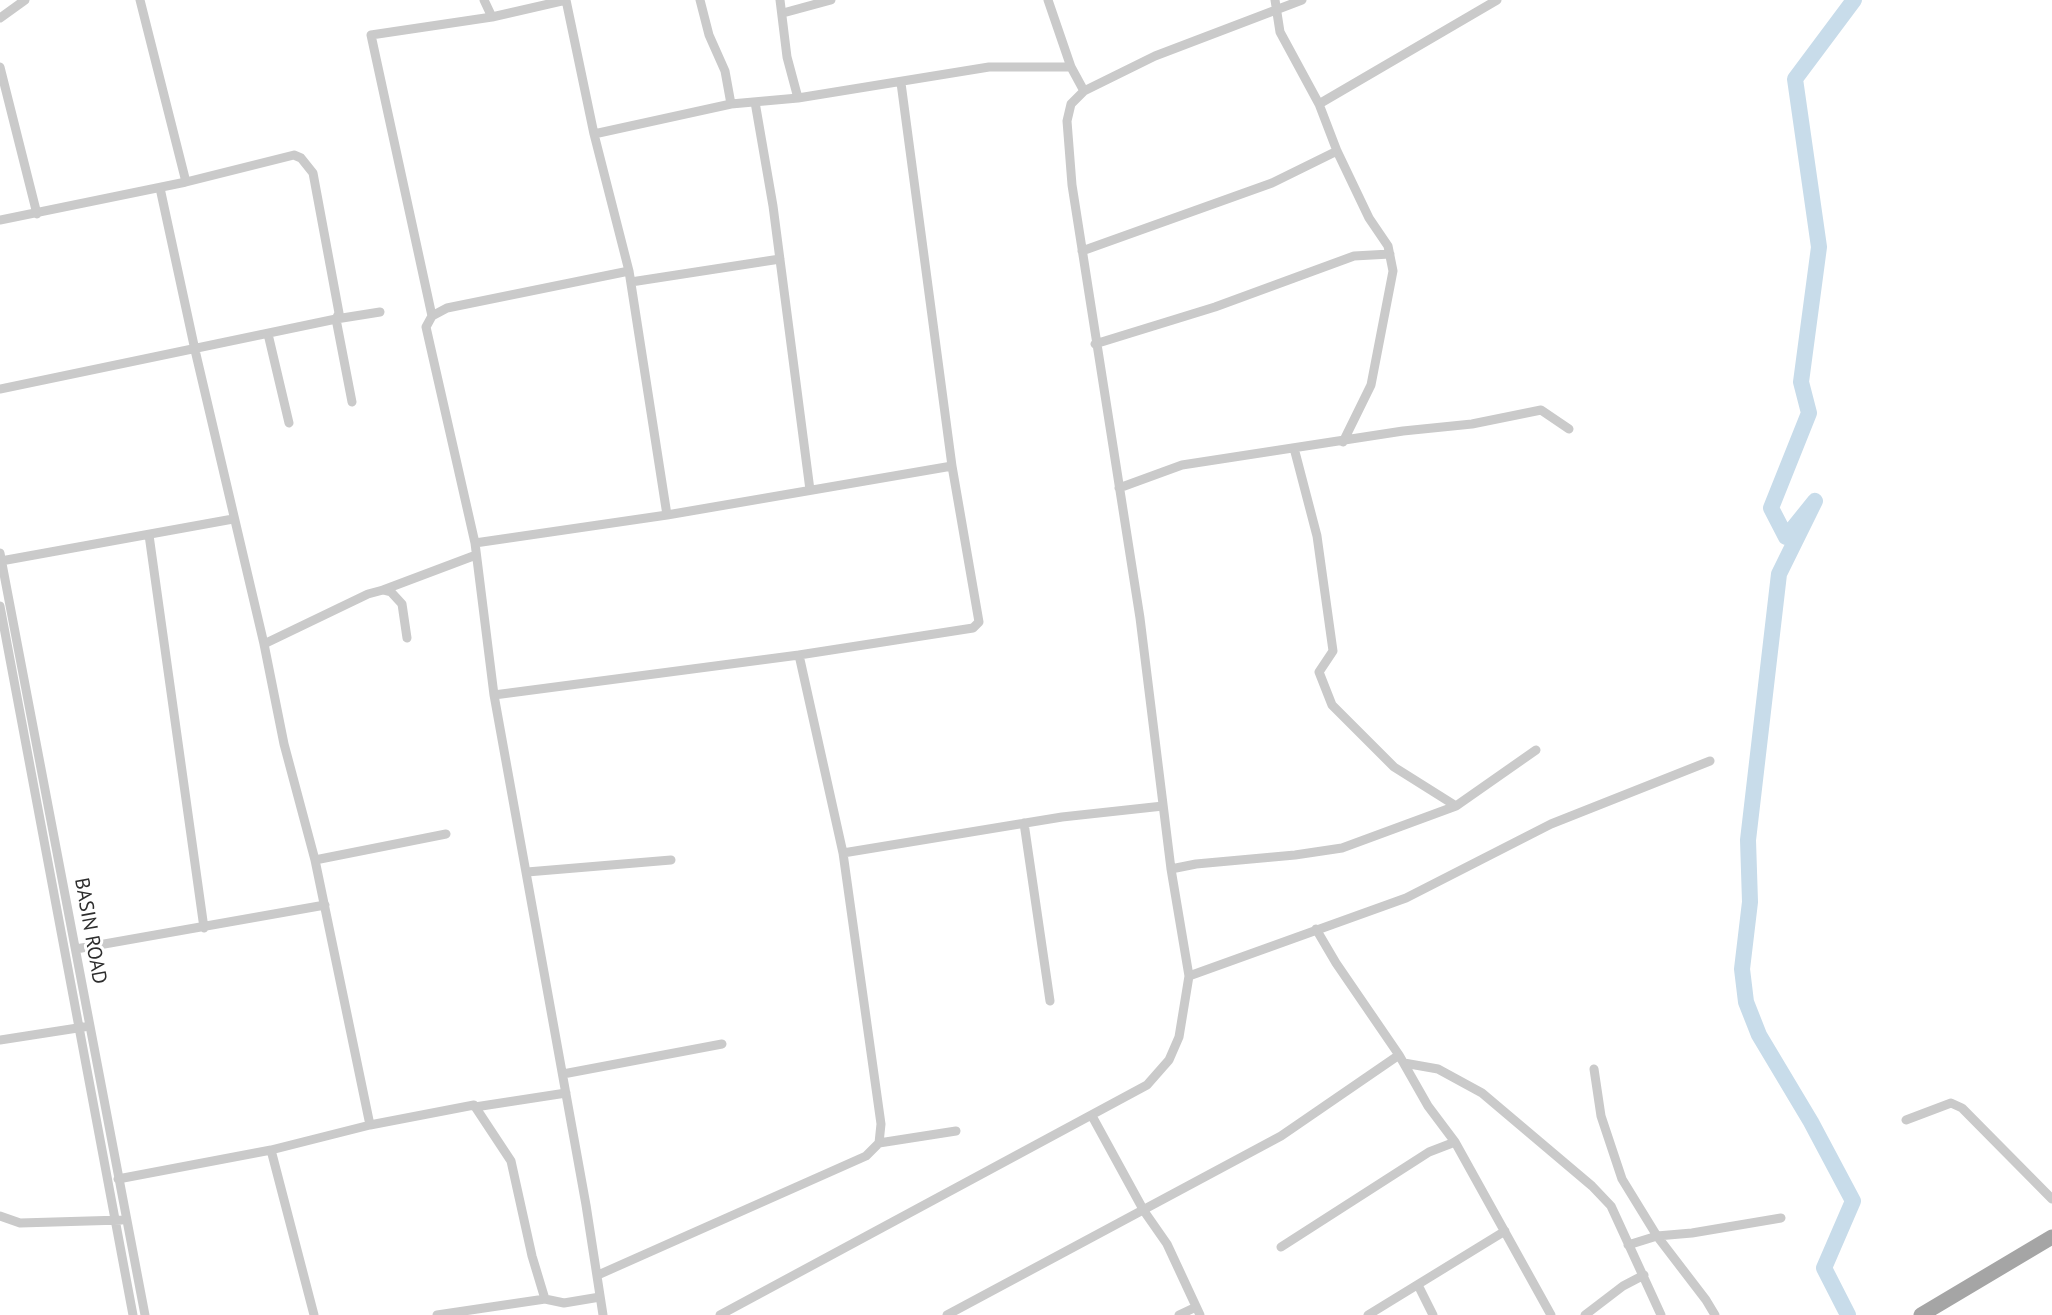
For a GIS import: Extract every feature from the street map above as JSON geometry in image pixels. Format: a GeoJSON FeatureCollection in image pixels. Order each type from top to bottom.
{"type":"FeatureCollection","features":[{"type":"Feature","properties":{"kind":"main road"},"geometry":{"type":"LineString","coordinates":[[1921,1315],[2052,1237]]}},
{"type":"Feature","properties":{"kind":"street"},"geometry":{"type":"LineString","coordinates":[[0,18],[25,0]]}},
{"type":"Feature","properties":{"kind":"street"},"geometry":{"type":"LineString","coordinates":[[140,0],[186,182]]}},
{"type":"Feature","properties":{"kind":"street"},"geometry":{"type":"LineString","coordinates":[[484,0],[492,17]]}},
{"type":"Feature","properties":{"kind":"street"},"geometry":{"type":"LineString","coordinates":[[432,316],[371,35],[492,17],[566,0],[594,134],[629,271],[667,515]]}},
{"type":"Feature","properties":{"kind":"street"},"geometry":{"type":"LineString","coordinates":[[700,0],[709,34],[725,71],[731,104]]}},
{"type":"Feature","properties":{"kind":"street"},"geometry":{"type":"LineString","coordinates":[[780,0],[787,57],[798,98]]}},
{"type":"Feature","properties":{"kind":"street"},"geometry":{"type":"LineString","coordinates":[[783,13],[831,0]]}},
{"type":"Feature","properties":{"kind":"street"},"geometry":{"type":"LineString","coordinates":[[1048,0],[1071,67],[1084,91]]}},
{"type":"Feature","properties":{"kind":"street"},"geometry":{"type":"LineString","coordinates":[[1275,0],[1280,32],[1319,104],[1337,151],[1369,218],[1388,246],[1393,271],[1371,385],[1344,442]]}},
{"type":"Feature","properties":{"kind":"street"},"geometry":{"type":"LineString","coordinates":[[720,1315],[1147,1085],[1169,1060],[1179,1037],[1190,976],[1171,869],[1140,618],[1095,344],[1072,185],[1067,121],[1071,104],[1084,91],[1155,56],[1302,0]]}},
{"type":"Feature","properties":{"kind":"street"},"geometry":{"type":"LineString","coordinates":[[1319,104],[1497,0]]}},
{"type":"Feature","properties":{"kind":"street"},"geometry":{"type":"LineString","coordinates":[[0,67],[37,214]]}},
{"type":"Feature","properties":{"kind":"street"},"geometry":{"type":"LineString","coordinates":[[594,134],[731,104],[798,98],[989,67],[1071,67]]}},
{"type":"Feature","properties":{"kind":"street"},"geometry":{"type":"LineString","coordinates":[[494,695],[799,655],[972,627],[979,622],[952,466],[901,83]]}},
{"type":"Feature","properties":{"kind":"street"},"geometry":{"type":"LineString","coordinates":[[755,102],[780,259],[810,490]]}},
{"type":"Feature","properties":{"kind":"street"},"geometry":{"type":"LineString","coordinates":[[1082,250],[1272,183],[1337,151]]}},
{"type":"Feature","properties":{"kind":"street"},"geometry":{"type":"LineString","coordinates":[[0,220],[160,188],[294,155],[301,158],[313,173],[339,313],[336,319],[352,402]]}},
{"type":"Feature","properties":{"kind":"street"},"geometry":{"type":"LineString","coordinates":[[160,188],[233,519],[264,644],[284,744],[315,860],[370,1125]]}},
{"type":"Feature","properties":{"kind":"street"},"geometry":{"type":"LineString","coordinates":[[1095,344],[1215,307],[1354,256],[1390,254]]}},
{"type":"Feature","properties":{"kind":"street"},"geometry":{"type":"LineString","coordinates":[[631,282],[780,259]]}},
{"type":"Feature","properties":{"kind":"street"},"geometry":{"type":"LineString","coordinates":[[603,1315],[566,1092],[494,695],[475,543],[426,327],[432,316],[447,308],[629,271]]}},
{"type":"Feature","properties":{"kind":"street"},"geometry":{"type":"LineString","coordinates":[[0,389],[336,319],[380,312]]}},
{"type":"Feature","properties":{"kind":"street"},"geometry":{"type":"LineString","coordinates":[[268,334],[289,423]]}},
{"type":"Feature","properties":{"kind":"street"},"geometry":{"type":"LineString","coordinates":[[1119,488],[1182,465],[1344,442],[1403,431],[1472,424],[1541,410],[1569,429]]}},
{"type":"Feature","properties":{"kind":"street"},"geometry":{"type":"LineString","coordinates":[[1294,448],[1317,536],[1334,651],[1319,672],[1332,705],[1394,767],[1456,806]]}},
{"type":"Feature","properties":{"kind":"street"},"geometry":{"type":"LineString","coordinates":[[475,543],[667,515],[952,466]]}},
{"type":"Feature","properties":{"kind":"street"},"geometry":{"type":"LineString","coordinates":[[1,557],[149,535],[233,519]]}},
{"type":"Feature","properties":{"kind":"street"},"geometry":{"type":"LineString","coordinates":[[149,535],[204,928]]}},
{"type":"Feature","properties":{"kind":"street"},"geometry":{"type":"LineString","coordinates":[[264,644],[368,594],[476,555]]}},
{"type":"Feature","properties":{"kind":"street","name":"BASIN ROAD"},"geometry":{"type":"LineString","coordinates":[[1,557],[76,948],[84,1027],[118,1179],[133,1315]]}},
{"type":"Feature","properties":{"kind":"street"},"geometry":{"type":"LineString","coordinates":[[384,590],[391,592],[402,604],[407,638]]}},
{"type":"Feature","properties":{"kind":"street","name":"BASIN ROAD"},"geometry":{"type":"LineString","coordinates":[[0,606],[121,1220],[145,1315]]}},
{"type":"Feature","properties":{"kind":"street"},"geometry":{"type":"LineString","coordinates":[[799,655],[843,853],[881,1124],[879,1143]]}},
{"type":"Feature","properties":{"kind":"street"},"geometry":{"type":"LineString","coordinates":[[19,710],[30,707]]}},
{"type":"Feature","properties":{"kind":"street"},"geometry":{"type":"LineString","coordinates":[[1171,869],[1196,864],[1295,855],[1342,848],[1456,806],[1536,750]]}},
{"type":"Feature","properties":{"kind":"street"},"geometry":{"type":"LineString","coordinates":[[1190,976],[1406,898],[1551,824],[1710,761]]}},
{"type":"Feature","properties":{"kind":"street"},"geometry":{"type":"LineString","coordinates":[[843,853],[1024,823],[1163,806]]}},
{"type":"Feature","properties":{"kind":"street"},"geometry":{"type":"LineString","coordinates":[[1024,823],[1050,1001]]}},
{"type":"Feature","properties":{"kind":"street"},"geometry":{"type":"LineString","coordinates":[[315,860],[446,834]]}},
{"type":"Feature","properties":{"kind":"street"},"geometry":{"type":"LineString","coordinates":[[527,872],[671,860]]}},
{"type":"Feature","properties":{"kind":"street"},"geometry":{"type":"LineString","coordinates":[[76,948],[204,928],[325,905]]}},
{"type":"Feature","properties":{"kind":"street"},"geometry":{"type":"LineString","coordinates":[[1316,929],[1336,963],[1401,1059],[1428,1106],[1455,1142],[1551,1315]]}},
{"type":"Feature","properties":{"kind":"street"},"geometry":{"type":"LineString","coordinates":[[0,1040],[84,1027]]}},
{"type":"Feature","properties":{"kind":"street"},"geometry":{"type":"LineString","coordinates":[[562,1074],[722,1044]]}},
{"type":"Feature","properties":{"kind":"street"},"geometry":{"type":"LineString","coordinates":[[947,1315],[1281,1136],[1401,1059],[1438,1069],[1482,1093],[1554,1152],[1607,1201],[1661,1315]]}},
{"type":"Feature","properties":{"kind":"street"},"geometry":{"type":"LineString","coordinates":[[1594,1069],[1601,1116],[1622,1179],[1657,1236],[1715,1315]]}},
{"type":"Feature","properties":{"kind":"street"},"geometry":{"type":"LineString","coordinates":[[118,1179],[271,1150],[370,1125],[466,1106],[475,1107],[566,1092]]}},
{"type":"Feature","properties":{"kind":"street"},"geometry":{"type":"LineString","coordinates":[[1906,1120],[1951,1102],[1962,1108],[2052,1199]]}},
{"type":"Feature","properties":{"kind":"street"},"geometry":{"type":"LineString","coordinates":[[475,1107],[511,1161],[532,1256],[545,1299]]}},
{"type":"Feature","properties":{"kind":"street"},"geometry":{"type":"LineString","coordinates":[[1092,1116],[1144,1211],[1167,1244],[1198,1311],[1179,1315]]}},
{"type":"Feature","properties":{"kind":"street"},"geometry":{"type":"LineString","coordinates":[[598,1275],[866,1156],[879,1143],[956,1131]]}},
{"type":"Feature","properties":{"kind":"street"},"geometry":{"type":"LineString","coordinates":[[1281,1247],[1429,1152],[1455,1142]]}},
{"type":"Feature","properties":{"kind":"street"},"geometry":{"type":"LineString","coordinates":[[271,1150],[314,1315]]}},
{"type":"Feature","properties":{"kind":"street"},"geometry":{"type":"LineString","coordinates":[[0,1216],[20,1223],[121,1220]]}},
{"type":"Feature","properties":{"kind":"street"},"geometry":{"type":"LineString","coordinates":[[1628,1245],[1657,1236],[1692,1233],[1781,1218]]}},
{"type":"Feature","properties":{"kind":"street"},"geometry":{"type":"LineString","coordinates":[[1368,1315],[1505,1231]]}},
{"type":"Feature","properties":{"kind":"street"},"geometry":{"type":"LineString","coordinates":[[1585,1315],[1623,1286],[1644,1275]]}},
{"type":"Feature","properties":{"kind":"street"},"geometry":{"type":"LineString","coordinates":[[1418,1284],[1433,1315]]}},
{"type":"Feature","properties":{"kind":"street"},"geometry":{"type":"LineString","coordinates":[[437,1315],[545,1299],[564,1302],[600,1297]]}},
{"type":"Feature","properties":{"kind":"waterway"},"geometry":{"type":"LineString","coordinates":[[1848,1315],[1824,1268],[1853,1201],[1811,1122],[1759,1035],[1746,1002],[1742,969],[1750,902],[1748,840],[1779,574],[1815,501],[1786,537],[1771,508],[1809,413],[1801,382],[1819,247],[1795,79],[1854,0]]}}]}
